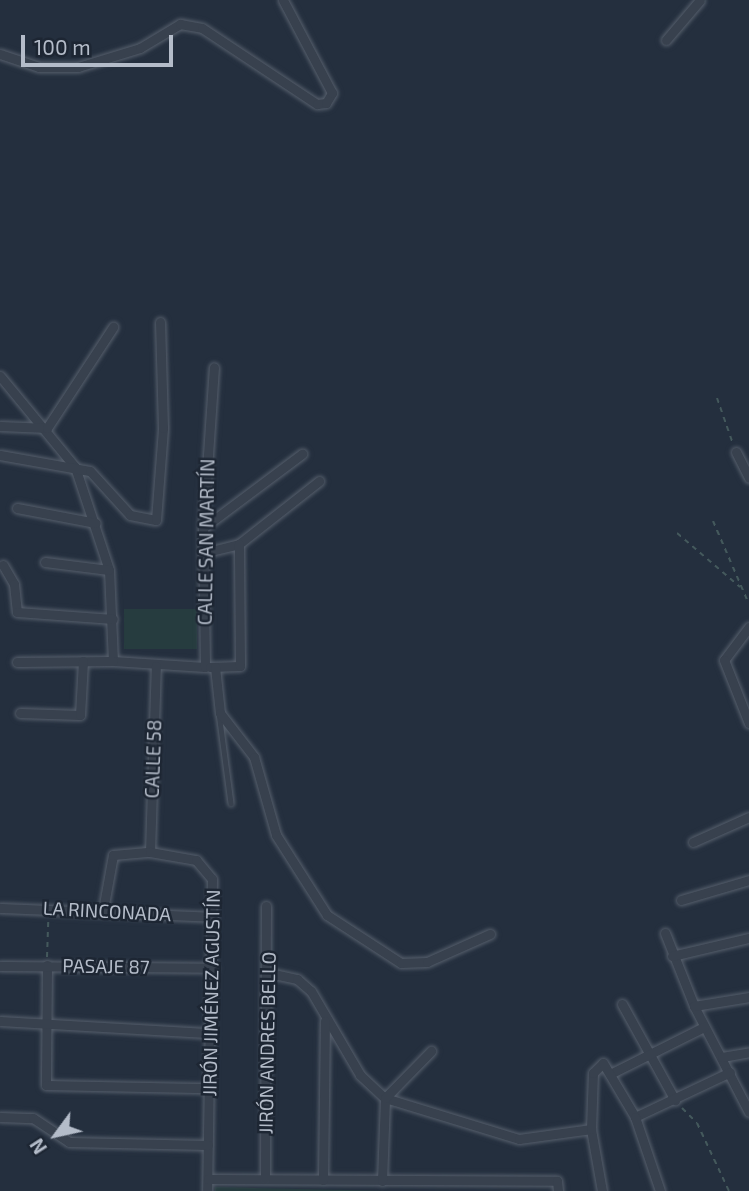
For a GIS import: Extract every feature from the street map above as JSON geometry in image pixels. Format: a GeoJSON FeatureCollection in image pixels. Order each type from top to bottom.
{"type":"FeatureCollection","features":[{"type":"Feature","properties":{"kind":"street"},"geometry":{"type":"LineString","coordinates":[[0,54],[39,67],[78,67],[140,48],[180,24],[202,28],[317,104],[326,103],[332,93],[284,0]]}},
{"type":"Feature","properties":{"kind":"street"},"geometry":{"type":"LineString","coordinates":[[666,40],[701,0]]}},
{"type":"Feature","properties":{"kind":"street"},"geometry":{"type":"LineString","coordinates":[[0,455],[75,467],[100,479],[130,515],[156,520],[163,418],[160,322]]}},
{"type":"Feature","properties":{"kind":"street"},"geometry":{"type":"LineString","coordinates":[[47,428],[113,327]]}},
{"type":"Feature","properties":{"kind":"street","name":"CALLE SAN MARTÍN"},"geometry":{"type":"LineString","coordinates":[[215,367],[203,553],[210,667],[220,713]]}},
{"type":"Feature","properties":{"kind":"street"},"geometry":{"type":"LineString","coordinates":[[0,376],[47,428],[75,467],[96,523],[109,569],[113,661]]}},
{"type":"Feature","properties":{"kind":"street"},"geometry":{"type":"LineString","coordinates":[[0,426],[47,428]]}},
{"type":"Feature","properties":{"kind":"street"},"geometry":{"type":"LineString","coordinates":[[736,452],[749,478]]}},
{"type":"Feature","properties":{"kind":"street"},"geometry":{"type":"LineString","coordinates":[[203,528],[302,454]]}},
{"type":"Feature","properties":{"kind":"street"},"geometry":{"type":"LineString","coordinates":[[203,553],[239,544],[319,481]]}},
{"type":"Feature","properties":{"kind":"street"},"geometry":{"type":"LineString","coordinates":[[17,508],[96,523]]}},
{"type":"Feature","properties":{"kind":"street"},"geometry":{"type":"LineString","coordinates":[[17,662],[113,661],[156,666],[240,666],[239,544]]}},
{"type":"Feature","properties":{"kind":"street"},"geometry":{"type":"LineString","coordinates":[[45,562],[109,569]]}},
{"type":"Feature","properties":{"kind":"street"},"geometry":{"type":"LineString","coordinates":[[3,565],[17,612],[113,619]]}},
{"type":"Feature","properties":{"kind":"street"},"geometry":{"type":"LineString","coordinates":[[749,627],[724,660],[749,723]]}},
{"type":"Feature","properties":{"kind":"street"},"geometry":{"type":"LineString","coordinates":[[20,713],[80,715],[83,661]]}},
{"type":"Feature","properties":{"kind":"street","name":"CALLE 58"},"geometry":{"type":"LineString","coordinates":[[149,852],[156,666]]}},
{"type":"Feature","properties":{"kind":"street"},"geometry":{"type":"LineString","coordinates":[[220,713],[254,757],[276,835],[327,915],[401,963],[427,962],[491,934]]}},
{"type":"Feature","properties":{"kind":"street"},"geometry":{"type":"LineString","coordinates":[[693,842],[749,817]]}},
{"type":"Feature","properties":{"kind":"street","name":"JIRÓN JIMÉNEZ AGUSTÍN"},"geometry":{"type":"LineString","coordinates":[[103,910],[109,856],[149,852],[196,860],[206,868],[213,917],[207,1191]]}},
{"type":"Feature","properties":{"kind":"street"},"geometry":{"type":"LineString","coordinates":[[681,900],[749,880]]}},
{"type":"Feature","properties":{"kind":"street","name":"JIRÓN ANDRES BELLO"},"geometry":{"type":"LineString","coordinates":[[265,1179],[269,973],[266,906]]}},
{"type":"Feature","properties":{"kind":"street","name":"LA RINCONADA"},"geometry":{"type":"LineString","coordinates":[[0,908],[49,907],[213,917]]}},
{"type":"Feature","properties":{"kind":"street"},"geometry":{"type":"LineString","coordinates":[[665,933],[694,1006],[749,1112]]}},
{"type":"Feature","properties":{"kind":"street"},"geometry":{"type":"LineString","coordinates":[[672,956],[749,938]]}},
{"type":"Feature","properties":{"kind":"street"},"geometry":{"type":"LineString","coordinates":[[47,965],[46,1085],[209,1088]]}},
{"type":"Feature","properties":{"kind":"street","name":"PASAJE 87"},"geometry":{"type":"LineString","coordinates":[[0,966],[213,968]]}},
{"type":"Feature","properties":{"kind":"street"},"geometry":{"type":"LineString","coordinates":[[269,973],[297,979],[325,1017],[360,1075],[385,1098],[519,1139],[591,1129]]}},
{"type":"Feature","properties":{"kind":"street"},"geometry":{"type":"LineString","coordinates":[[694,1006],[749,996]]}},
{"type":"Feature","properties":{"kind":"street"},"geometry":{"type":"LineString","coordinates":[[622,1004],[675,1100]]}},
{"type":"Feature","properties":{"kind":"street"},"geometry":{"type":"LineString","coordinates":[[323,1180],[325,1017]]}},
{"type":"Feature","properties":{"kind":"street"},"geometry":{"type":"LineString","coordinates":[[0,1021],[45,1026],[211,1033]]}},
{"type":"Feature","properties":{"kind":"street"},"geometry":{"type":"LineString","coordinates":[[612,1073],[704,1027]]}},
{"type":"Feature","properties":{"kind":"street"},"geometry":{"type":"LineString","coordinates":[[382,1181],[385,1098],[431,1051]]}},
{"type":"Feature","properties":{"kind":"street"},"geometry":{"type":"LineString","coordinates":[[722,1057],[749,1052]]}},
{"type":"Feature","properties":{"kind":"street"},"geometry":{"type":"LineString","coordinates":[[602,1191],[591,1129],[593,1073],[603,1063],[612,1073],[635,1117],[660,1191]]}},
{"type":"Feature","properties":{"kind":"street"},"geometry":{"type":"LineString","coordinates":[[635,1117],[730,1073]]}},
{"type":"Feature","properties":{"kind":"street"},"geometry":{"type":"LineString","coordinates":[[0,1117],[33,1118],[69,1142],[208,1144]]}},
{"type":"Feature","properties":{"kind":"street"},"geometry":{"type":"LineString","coordinates":[[208,1180],[382,1181],[443,1188],[557,1181],[558,1191]]}},
{"type":"Feature","properties":{"kind":"lane"},"geometry":{"type":"LineString","coordinates":[[220,713],[231,803]]}},
{"type":"Feature","properties":{"kind":"path"},"geometry":{"type":"LineString","coordinates":[[717,398],[736,452]]}},
{"type":"Feature","properties":{"kind":"path"},"geometry":{"type":"LineString","coordinates":[[713,521],[749,604]]}},
{"type":"Feature","properties":{"kind":"path"},"geometry":{"type":"LineString","coordinates":[[677,533],[742,589]]}},
{"type":"Feature","properties":{"kind":"path"},"geometry":{"type":"LineString","coordinates":[[47,965],[49,907]]}},
{"type":"Feature","properties":{"kind":"path"},"geometry":{"type":"LineString","coordinates":[[675,1100],[697,1123],[729,1191]]}},
{"type":"Feature","properties":{"kind":"green space"},"geometry":{"type":"Polygon","coordinates":[[[124,609],[197,609],[197,649],[124,649],[124,609]]]}},
{"type":"Feature","properties":{"kind":"green space"},"geometry":{"type":"Polygon","coordinates":[[[215,1187],[391,1191],[215,1191],[215,1187]]]}}]}
